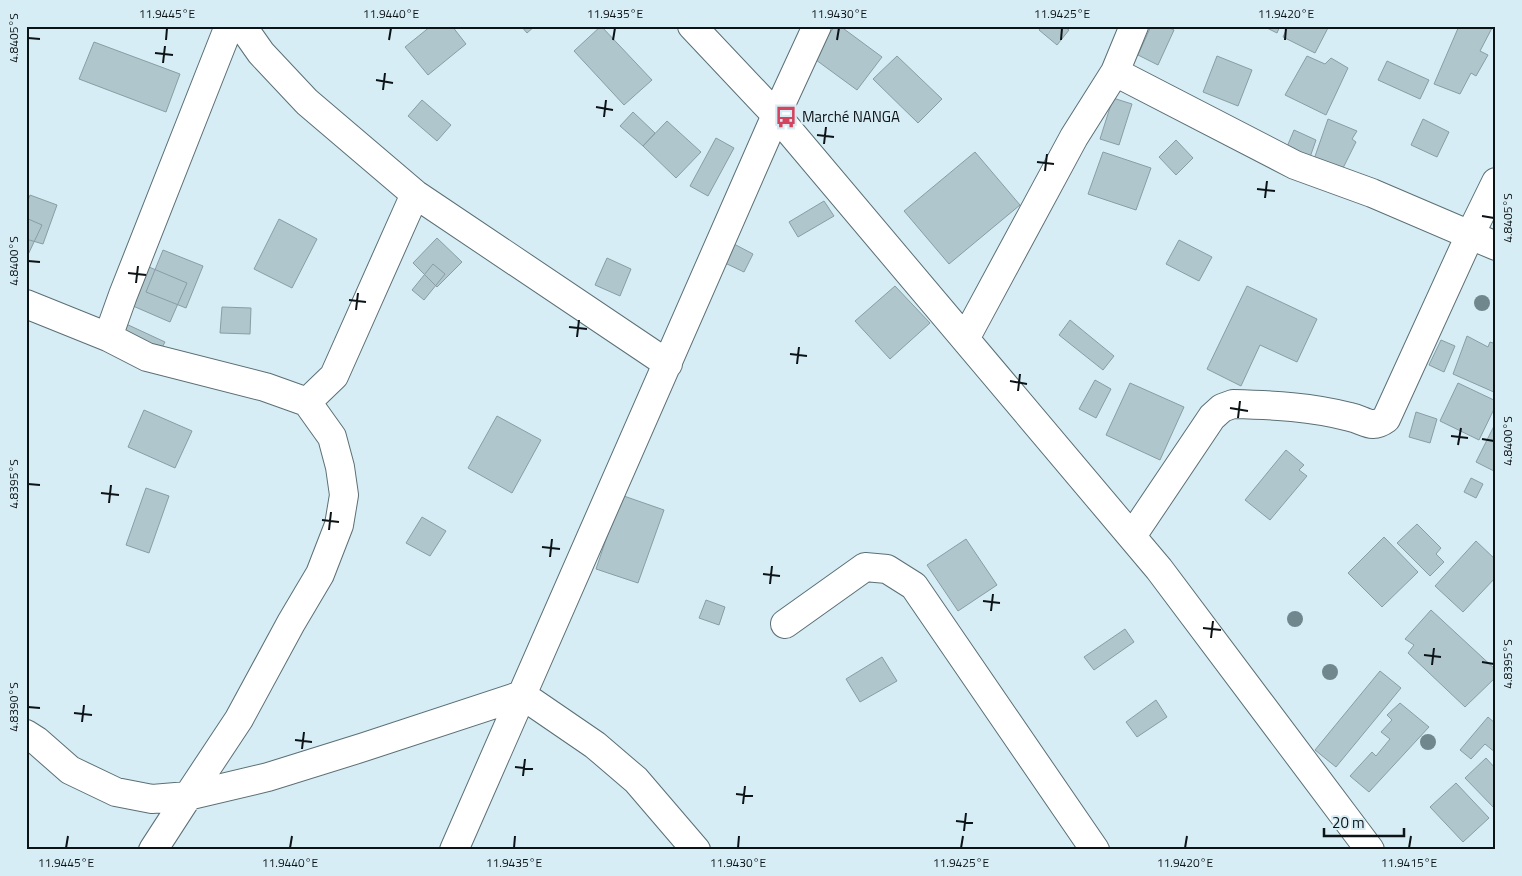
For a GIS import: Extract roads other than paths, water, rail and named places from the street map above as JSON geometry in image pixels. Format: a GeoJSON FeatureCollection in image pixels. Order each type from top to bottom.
{"type":"FeatureCollection","features":[{"type":"Feature","properties":{"kind":"street"},"geometry":{"type":"LineString","coordinates":[[108,337],[126,286],[229,26]]}},
{"type":"Feature","properties":{"kind":"street"},"geometry":{"type":"LineString","coordinates":[[242,26],[261,52],[307,102],[415,194],[668,364]]}},
{"type":"Feature","properties":{"kind":"street"},"geometry":{"type":"LineString","coordinates":[[692,26],[776,115],[1132,536],[1159,569],[1370,850]]}},
{"type":"Feature","properties":{"kind":"street"},"geometry":{"type":"LineString","coordinates":[[454,850],[776,115],[817,26]]}},
{"type":"Feature","properties":{"kind":"street"},"geometry":{"type":"LineString","coordinates":[[965,339],[1074,137],[1115,72],[1134,26]]}},
{"type":"Feature","properties":{"kind":"street"},"geometry":{"type":"LineString","coordinates":[[1115,72],[1295,165],[1372,193],[1496,246]]}},
{"type":"Feature","properties":{"kind":"street"},"geometry":{"type":"LineString","coordinates":[[1132,536],[1212,417],[1222,408],[1234,404],[1308,408],[1353,417],[1371,424],[1380,423],[1386,419],[1496,182]]}},
{"type":"Feature","properties":{"kind":"street"},"geometry":{"type":"LineString","coordinates":[[307,402],[334,376],[415,194]]}},
{"type":"Feature","properties":{"kind":"street"},"geometry":{"type":"LineString","coordinates":[[26,304],[108,337],[146,356],[265,387],[307,402],[332,437],[340,467],[344,495],[339,525],[320,574],[239,719],[153,850]]}},
{"type":"Feature","properties":{"kind":"street"},"geometry":{"type":"LineString","coordinates":[[785,624],[865,567],[887,569],[914,586],[1094,850]]}},
{"type":"Feature","properties":{"kind":"street"},"geometry":{"type":"LineString","coordinates":[[26,734],[37,741],[70,770],[116,792],[152,799],[188,796],[268,777],[522,695]]}},
{"type":"Feature","properties":{"kind":"street"},"geometry":{"type":"LineString","coordinates":[[522,695],[595,745],[636,780],[696,850]]}},
{"type":"Feature","properties":{"kind":"place","name":"Marché NANGA"},"geometry":{"type":"Point","coordinates":[786,117]}}]}
